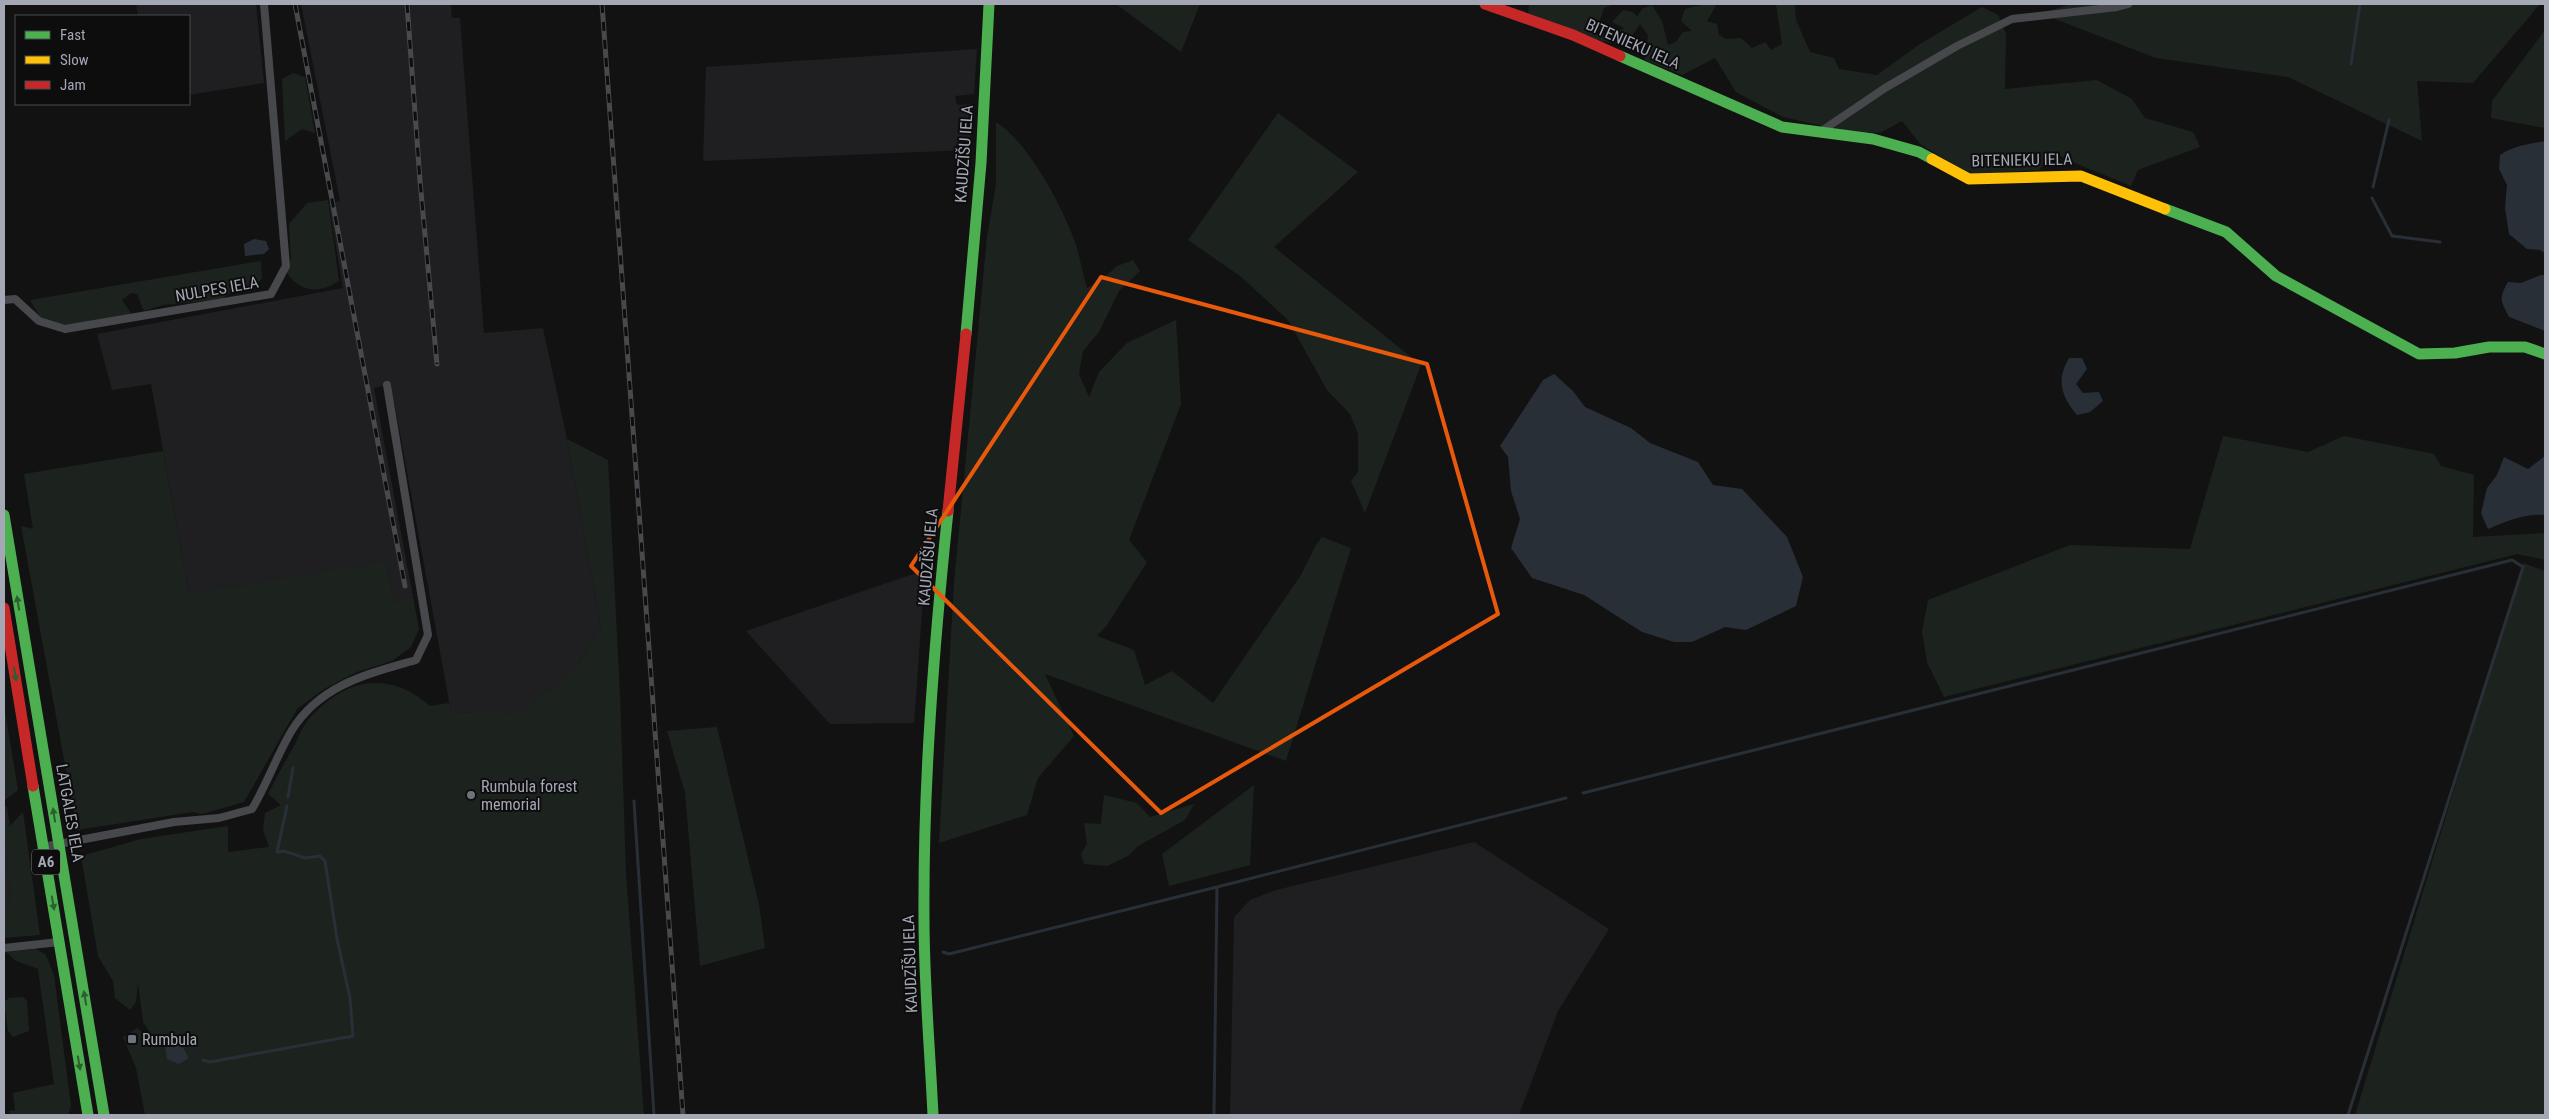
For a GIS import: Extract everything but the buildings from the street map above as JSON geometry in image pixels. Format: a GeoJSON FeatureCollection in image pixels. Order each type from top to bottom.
{"type":"FeatureCollection","features":[{"type":"Feature","properties":{"kind":"main road","name":"KAUDZĪŠU IELA"},"geometry":{"type":"LineString","coordinates":[[932,1115],[924,923],[927,801],[936,641],[972,261],[988,50],[989,4]]}},
{"type":"Feature","properties":{"kind":"main road","name":"BITENIEKU IELA"},"geometry":{"type":"LineString","coordinates":[[1485,4],[1573,35],[1782,127],[1873,140],[1919,152],[1969,180],[2081,176],[2226,232],[2276,276],[2419,354],[2455,353],[2490,347],[2525,347],[2545,354]]}},
{"type":"Feature","properties":{"kind":"main road","name":"LATGALES IELA"},"geometry":{"type":"LineString","coordinates":[[4,515],[104,1115]]}},
{"type":"Feature","properties":{"kind":"main road","name":"LATGALES IELA"},"geometry":{"type":"LineString","coordinates":[[4,608],[88,1115]]}},
{"type":"Feature","properties":{"kind":"street","name":"NULPES IELA"},"geometry":{"type":"LineString","coordinates":[[4,300],[16,299],[39,321],[65,329],[271,294],[286,266],[264,4]]}},
{"type":"Feature","properties":{"kind":"street"},"geometry":{"type":"LineString","coordinates":[[1820,132],[1901,78],[1957,46],[2012,20],[2118,7],[2128,4]]}},
{"type":"Feature","properties":{"kind":"street"},"geometry":{"type":"LineString","coordinates":[[43,847],[174,822],[219,818],[252,809],[293,730],[316,701],[347,682],[416,660],[428,635],[388,385]]}},
{"type":"Feature","properties":{"kind":"street"},"geometry":{"type":"LineString","coordinates":[[4,948],[59,942]]}},
{"type":"Feature","properties":{"kind":"highlighted area"},"geometry":{"type":"Polygon","coordinates":[[[1101,277],[1427,364],[1498,614],[1161,813],[911,566],[1101,277]]]}},
{"type":"Feature","properties":{"kind":"shaded area"},"geometry":{"type":"Polygon","coordinates":[[[136,4],[256,4],[264,83],[190,95],[190,15],[138,15],[136,4]]]}},
{"type":"Feature","properties":{"kind":"shaded area"},"geometry":{"type":"Polygon","coordinates":[[[301,4],[451,4],[452,18],[460,18],[484,333],[543,328],[567,439],[601,628],[573,671],[519,715],[451,712],[391,384],[374,388],[413,597],[394,601],[386,563],[189,593],[151,384],[112,390],[97,334],[343,288],[329,204],[340,201],[301,4]]]}},
{"type":"Feature","properties":{"kind":"shaded area"},"geometry":{"type":"Polygon","coordinates":[[[1116,4],[1200,4],[1181,52],[1116,4]]]}},
{"type":"Feature","properties":{"kind":"shaded area"},"geometry":{"type":"Polygon","coordinates":[[[1529,4],[1614,4],[1604,8],[1599,23],[1600,28],[1594,35],[1618,31],[1624,28],[1612,22],[1623,10],[1633,12],[1637,17],[1642,9],[1652,5],[1662,21],[1668,45],[1676,42],[1683,32],[1692,31],[1681,21],[1685,9],[1705,4],[1717,4],[1707,21],[1717,24],[1719,35],[1726,39],[1741,38],[1752,48],[1765,42],[1771,50],[1782,44],[1776,4],[1795,4],[1796,20],[1810,52],[1834,58],[1839,69],[1877,75],[1920,44],[1982,7],[1998,15],[2006,34],[2005,89],[2097,80],[2132,99],[2145,118],[2193,132],[2200,147],[2138,170],[2131,186],[2055,153],[2039,170],[1971,175],[1920,144],[1902,121],[1880,133],[1845,131],[1783,117],[1736,92],[1715,58],[1682,75],[1645,60],[1648,35],[1640,24],[1626,45],[1587,39],[1528,16],[1529,4]]]}},
{"type":"Feature","properties":{"kind":"shaded area"},"geometry":{"type":"Polygon","coordinates":[[[2070,4],[2540,4],[2473,83],[2417,81],[2422,141],[2288,77],[2156,58],[2042,14],[2070,4]]]}},
{"type":"Feature","properties":{"kind":"shaded area"},"geometry":{"type":"Polygon","coordinates":[[[2545,30],[2545,128],[2491,118],[2492,101],[2545,30]]]}},
{"type":"Feature","properties":{"kind":"shaded area"},"geometry":{"type":"Polygon","coordinates":[[[977,49],[974,94],[955,96],[957,105],[973,104],[969,150],[703,161],[706,67],[977,49]]]}},
{"type":"Feature","properties":{"kind":"shaded area"},"geometry":{"type":"Polygon","coordinates":[[[293,73],[305,77],[315,133],[302,129],[285,141],[282,79],[293,73]]]}},
{"type":"Feature","properties":{"kind":"shaded area"},"geometry":{"type":"Polygon","coordinates":[[[1278,113],[1358,172],[1274,247],[1421,365],[1365,513],[1351,481],[1358,472],[1358,434],[1350,414],[1327,390],[1288,320],[1240,276],[1188,240],[1278,113]]]}},
{"type":"Feature","properties":{"kind":"shaded area"},"geometry":{"type":"Polygon","coordinates":[[[996,122],[1020,144],[1042,175],[1061,208],[1078,251],[1087,288],[1099,282],[1117,266],[1133,260],[1140,271],[1119,291],[1099,332],[1083,351],[1079,374],[1089,397],[1099,372],[1127,343],[1176,320],[1181,404],[1129,540],[1147,562],[1107,625],[1097,636],[1134,650],[1145,685],[1172,671],[1213,703],[1301,575],[1322,537],[1351,548],[1286,761],[1045,674],[1074,736],[1038,778],[1027,815],[939,843],[954,583],[987,237],[996,184],[996,122]]]}},
{"type":"Feature","properties":{"kind":"shaded area"},"geometry":{"type":"Polygon","coordinates":[[[2545,141],[2545,253],[2540,250],[2527,249],[2509,234],[2505,208],[2507,185],[2499,169],[2500,155],[2510,149],[2545,141]]]}},
{"type":"Feature","properties":{"kind":"shaded area"},"geometry":{"type":"Polygon","coordinates":[[[328,200],[339,281],[324,288],[310,289],[298,284],[287,273],[291,259],[289,224],[307,203],[328,200]]]}},
{"type":"Feature","properties":{"kind":"shaded area"},"geometry":{"type":"Polygon","coordinates":[[[254,239],[266,241],[269,249],[264,254],[245,256],[244,244],[254,239]]]}},
{"type":"Feature","properties":{"kind":"shaded area"},"geometry":{"type":"Polygon","coordinates":[[[261,261],[262,279],[249,289],[232,291],[222,299],[163,305],[144,311],[137,294],[131,293],[122,300],[131,313],[126,317],[63,326],[41,318],[30,300],[261,261]]]}},
{"type":"Feature","properties":{"kind":"shaded area"},"geometry":{"type":"Polygon","coordinates":[[[2545,275],[2545,331],[2509,317],[2502,300],[2503,292],[2508,282],[2521,283],[2545,275]]]}},
{"type":"Feature","properties":{"kind":"shaded area"},"geometry":{"type":"Polygon","coordinates":[[[2069,358],[2082,358],[2087,369],[2076,384],[2083,393],[2099,392],[2103,401],[2090,412],[2077,415],[2064,394],[2062,381],[2069,358]]]}},
{"type":"Feature","properties":{"kind":"shaded area"},"geometry":{"type":"Polygon","coordinates":[[[1554,374],[1573,391],[1585,407],[1631,428],[1650,443],[1698,462],[1713,485],[1742,489],[1787,537],[1803,577],[1796,606],[1746,630],[1725,627],[1692,642],[1674,642],[1642,632],[1584,595],[1532,578],[1511,548],[1520,519],[1511,491],[1508,457],[1500,446],[1543,380],[1554,374]]]}},
{"type":"Feature","properties":{"kind":"shaded area"},"geometry":{"type":"Polygon","coordinates":[[[2223,436],[2308,452],[2344,436],[2434,454],[2441,466],[2474,475],[2473,537],[2545,533],[2545,560],[2517,554],[1944,697],[1927,662],[1922,631],[1928,600],[2070,545],[2190,549],[2223,436]]]}},
{"type":"Feature","properties":{"kind":"shaded area"},"geometry":{"type":"Polygon","coordinates":[[[567,439],[608,460],[620,694],[626,874],[644,1115],[145,1115],[136,1068],[123,1037],[137,1028],[156,1042],[143,1022],[138,983],[136,1002],[130,1010],[115,998],[113,981],[98,956],[81,856],[141,839],[228,826],[228,852],[269,847],[263,830],[265,813],[281,805],[268,794],[271,788],[309,719],[323,705],[337,695],[352,688],[382,683],[414,694],[430,706],[449,703],[451,712],[519,714],[573,671],[601,628],[567,439]]]}},
{"type":"Feature","properties":{"kind":"shaded area"},"geometry":{"type":"Polygon","coordinates":[[[163,451],[189,593],[386,562],[394,601],[413,597],[419,629],[411,647],[392,661],[357,672],[324,689],[297,709],[244,802],[202,814],[193,812],[77,830],[21,526],[33,529],[24,474],[163,451]]]}},
{"type":"Feature","properties":{"kind":"shaded area"},"geometry":{"type":"Polygon","coordinates":[[[2545,456],[2545,515],[2523,516],[2488,529],[2481,513],[2487,488],[2497,475],[2504,457],[2528,469],[2545,456]]]}},
{"type":"Feature","properties":{"kind":"shaded area"},"geometry":{"type":"Polygon","coordinates":[[[2523,563],[2545,571],[2545,1115],[2355,1115],[2523,563]]]}},
{"type":"Feature","properties":{"kind":"shaded area"},"geometry":{"type":"Polygon","coordinates":[[[925,570],[914,723],[830,724],[746,631],[925,570]]]}},
{"type":"Feature","properties":{"kind":"shaded area"},"geometry":{"type":"Polygon","coordinates":[[[4,705],[18,790],[4,801],[4,705]]]}},
{"type":"Feature","properties":{"kind":"shaded area"},"geometry":{"type":"Polygon","coordinates":[[[717,727],[759,905],[765,948],[700,966],[685,793],[667,731],[717,727]]]}},
{"type":"Feature","properties":{"kind":"shaded area"},"geometry":{"type":"Polygon","coordinates":[[[1254,785],[1250,865],[1169,886],[1162,854],[1254,785]]]}},
{"type":"Feature","properties":{"kind":"shaded area"},"geometry":{"type":"Polygon","coordinates":[[[1104,795],[1137,803],[1150,817],[1194,804],[1185,820],[1138,846],[1128,856],[1107,866],[1084,864],[1081,854],[1087,844],[1084,823],[1101,824],[1104,795]]]}},
{"type":"Feature","properties":{"kind":"shaded area"},"geometry":{"type":"Polygon","coordinates":[[[7,806],[21,904],[4,925],[4,807],[7,806]]]}},
{"type":"Feature","properties":{"kind":"shaded area"},"geometry":{"type":"Polygon","coordinates":[[[23,812],[40,935],[4,938],[4,911],[12,897],[4,832],[23,812]]]}},
{"type":"Feature","properties":{"kind":"shaded area"},"geometry":{"type":"Polygon","coordinates":[[[1474,842],[1609,929],[1558,1011],[1519,1115],[1230,1115],[1234,917],[1250,900],[1276,890],[1474,842]]]}},
{"type":"Feature","properties":{"kind":"shaded area"},"geometry":{"type":"Polygon","coordinates":[[[36,949],[46,955],[54,975],[71,1106],[68,1115],[11,1115],[9,1111],[15,1110],[13,1093],[54,1084],[38,969],[16,961],[6,952],[36,949]]]}},
{"type":"Feature","properties":{"kind":"shaded area"},"geometry":{"type":"Polygon","coordinates":[[[23,997],[27,1001],[29,1031],[13,1037],[8,1031],[4,1002],[9,998],[23,997]]]}},
{"type":"Feature","properties":{"kind":"shaded area"},"geometry":{"type":"Polygon","coordinates":[[[175,1043],[184,1049],[189,1058],[179,1064],[167,1059],[165,1045],[175,1043]]]}},
{"type":"Feature","properties":{"kind":"waterway"},"geometry":{"type":"LineString","coordinates":[[2351,64],[2360,4]]}},
{"type":"Feature","properties":{"kind":"waterway"},"geometry":{"type":"LineString","coordinates":[[2373,187],[2389,120]]}},
{"type":"Feature","properties":{"kind":"waterway"},"geometry":{"type":"LineString","coordinates":[[2372,198],[2392,236],[2440,242]]}},
{"type":"Feature","properties":{"kind":"waterway"},"geometry":{"type":"LineString","coordinates":[[1583,793],[2512,560],[2523,567],[2348,1115]]}},
{"type":"Feature","properties":{"kind":"waterway"},"geometry":{"type":"LineString","coordinates":[[288,797],[293,768]]}},
{"type":"Feature","properties":{"kind":"waterway"},"geometry":{"type":"LineString","coordinates":[[1214,1115],[1217,887],[1566,798]]}},
{"type":"Feature","properties":{"kind":"waterway"},"geometry":{"type":"LineString","coordinates":[[634,801],[654,1115]]}},
{"type":"Feature","properties":{"kind":"waterway"},"geometry":{"type":"LineString","coordinates":[[203,1060],[210,1062],[353,1036],[350,998],[337,939],[325,861],[320,856],[305,858],[284,851],[277,852],[287,806]]}},
{"type":"Feature","properties":{"kind":"waterway"},"geometry":{"type":"LineString","coordinates":[[943,952],[949,954],[1217,887]]}},
{"type":"Feature","properties":{"kind":"railway"},"geometry":{"type":"LineString","coordinates":[[295,4],[405,586]]}},
{"type":"Feature","properties":{"kind":"railway"},"geometry":{"type":"LineString","coordinates":[[407,4],[420,181],[437,364]]}},
{"type":"Feature","properties":{"kind":"railway"},"geometry":{"type":"LineString","coordinates":[[602,4],[683,1115]]}},
{"type":"Feature","properties":{"kind":"traffic: fast"},"geometry":{"type":"LineString","coordinates":[[966,334],[981,163],[989,4]]}},
{"type":"Feature","properties":{"kind":"traffic: fast"},"geometry":{"type":"LineString","coordinates":[[1620,56],[1782,127],[1873,139],[1919,152],[1932,159]]}},
{"type":"Feature","properties":{"kind":"traffic: fast"},"geometry":{"type":"LineString","coordinates":[[2165,209],[2226,232],[2276,276],[2419,354],[2455,353],[2489,347],[2525,347],[2545,354]]}},
{"type":"Feature","properties":{"kind":"traffic: fast"},"geometry":{"type":"LineString","coordinates":[[933,1115],[924,943],[925,817],[934,664],[948,511]]}},
{"type":"Feature","properties":{"kind":"traffic: fast"},"geometry":{"type":"LineString","coordinates":[[4,515],[104,1115]]}},
{"type":"Feature","properties":{"kind":"traffic: fast"},"geometry":{"type":"LineString","coordinates":[[33,786],[88,1115]]}},
{"type":"Feature","properties":{"kind":"traffic: slow"},"geometry":{"type":"LineString","coordinates":[[1932,159],[1969,179],[2081,176],[2165,209]]}},
{"type":"Feature","properties":{"kind":"traffic: jam"},"geometry":{"type":"LineString","coordinates":[[1485,4],[1573,35],[1620,56]]}},
{"type":"Feature","properties":{"kind":"traffic: jam"},"geometry":{"type":"LineString","coordinates":[[948,511],[966,334]]}},
{"type":"Feature","properties":{"kind":"traffic: jam"},"geometry":{"type":"LineString","coordinates":[[4,608],[33,786]]}},
{"type":"Feature","properties":{"kind":"place","name":"Rumbula forest memorial"},"geometry":{"type":"Point","coordinates":[471,795]}},
{"type":"Feature","properties":{"kind":"place","name":"Rumbula"},"geometry":{"type":"Point","coordinates":[132,1039]}}]}
